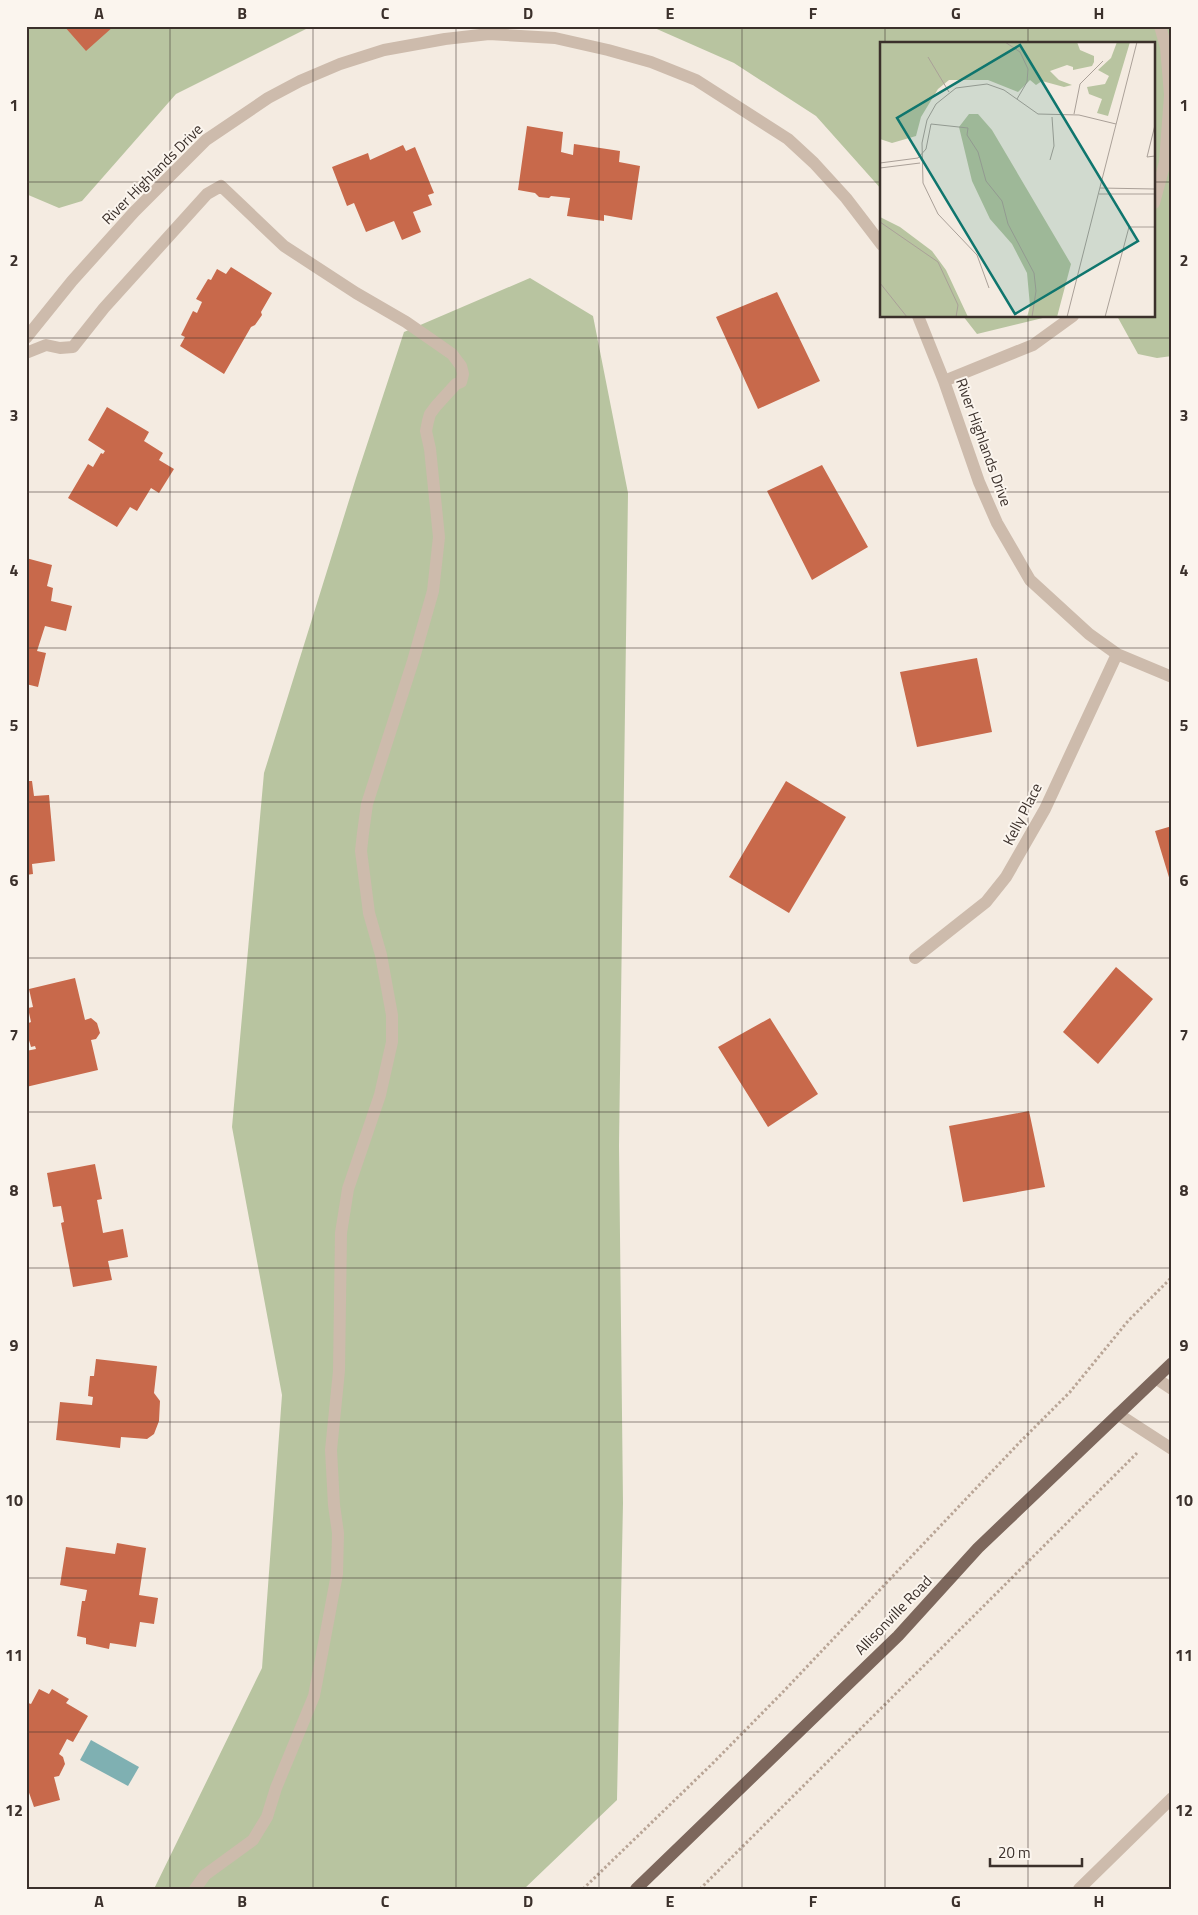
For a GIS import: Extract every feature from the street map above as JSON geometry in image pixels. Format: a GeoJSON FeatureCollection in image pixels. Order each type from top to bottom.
{"type":"FeatureCollection","features":[{"type":"Feature","properties":{"kind":"main road","name":"Allisonville Road"},"geometry":{"type":"LineString","coordinates":[[636,1889],[898,1636],[978,1548],[1172,1363]]}},
{"type":"Feature","properties":{"kind":"street"},"geometry":{"type":"LineString","coordinates":[[1156,196],[1165,162],[1170,95],[1166,47],[1160,26]]}},
{"type":"Feature","properties":{"kind":"street","name":"River Highlands Drive"},"geometry":{"type":"LineString","coordinates":[[26,338],[72,281],[152,193],[206,140],[262,102],[300,80],[384,50],[488,30],[555,38],[608,50],[651,62],[696,80],[788,139],[814,162],[846,198],[880,242]]}},
{"type":"Feature","properties":{"kind":"street"},"geometry":{"type":"LineString","coordinates":[[26,353],[46,345],[60,348],[73,347],[104,308],[206,194],[221,186],[284,246],[356,293],[406,322],[452,354],[461,366],[463,374],[461,382],[436,406],[430,414],[428,421],[426,431],[430,449],[439,537],[434,583],[414,662],[367,804],[363,833],[361,852],[369,913],[381,955],[392,1016],[392,1042],[380,1095],[348,1189],[341,1233],[339,1372],[331,1450],[338,1553],[333,1601],[314,1696],[276,1788],[267,1816],[253,1840],[205,1874],[195,1889]]}},
{"type":"Feature","properties":{"kind":"street","name":"River Highlands Drive"},"geometry":{"type":"LineString","coordinates":[[919,318],[944,381],[979,482],[997,524],[1030,580],[1089,634],[1117,654],[1172,677]]}},
{"type":"Feature","properties":{"kind":"street"},"geometry":{"type":"LineString","coordinates":[[944,381],[1033,345],[1070,318]]}},
{"type":"Feature","properties":{"kind":"street","name":"Kelly Place"},"geometry":{"type":"LineString","coordinates":[[915,958],[986,902],[1006,877],[1045,809],[1117,654]]}},
{"type":"Feature","properties":{"kind":"street"},"geometry":{"type":"LineString","coordinates":[[1157,1378],[1172,1389]]}},
{"type":"Feature","properties":{"kind":"street"},"geometry":{"type":"LineString","coordinates":[[1118,1414],[1172,1449]]}},
{"type":"Feature","properties":{"kind":"street"},"geometry":{"type":"LineString","coordinates":[[1079,1889],[1172,1798]]}},
{"type":"Feature","properties":{"kind":"path"},"geometry":{"type":"LineString","coordinates":[[583,1889],[781,1694],[1020,1442],[1070,1392],[1128,1321],[1172,1277]]}},
{"type":"Feature","properties":{"kind":"path"},"geometry":{"type":"LineString","coordinates":[[700,1889],[1136,1454],[1154,1439]]}},
{"type":"Feature","properties":{"kind":"green space"},"geometry":{"type":"Polygon","coordinates":[[[26,26],[312,26],[176,94],[82,201],[59,208],[26,194],[26,26]]]}},
{"type":"Feature","properties":{"kind":"green space"},"geometry":{"type":"Polygon","coordinates":[[[650,26],[1172,26],[1172,356],[1157,358],[1138,354],[1118,318],[1156,318],[1156,42],[880,42],[880,188],[816,116],[734,63],[650,26]]]}},
{"type":"Feature","properties":{"kind":"green space"},"geometry":{"type":"Polygon","coordinates":[[[530,278],[593,316],[628,493],[619,1146],[623,1503],[617,1800],[524,1889],[154,1889],[262,1668],[282,1395],[232,1127],[264,773],[356,478],[404,332],[530,278]]]}},
{"type":"Feature","properties":{"kind":"green space"},"geometry":{"type":"Polygon","coordinates":[[[965,318],[1043,318],[977,334],[965,318]]]}},
{"type":"Feature","properties":{"kind":"water"},"geometry":{"type":"Polygon","coordinates":[[[91,1740],[139,1767],[128,1786],[80,1760],[91,1740]]]}},
{"type":"Feature","properties":{"kind":"building"},"geometry":{"type":"Polygon","coordinates":[[[64,26],[114,26],[86,51],[64,26]]]}},
{"type":"Feature","properties":{"kind":"building"},"geometry":{"type":"Polygon","coordinates":[[[527,126],[563,132],[561,152],[573,155],[574,144],[620,151],[619,162],[640,166],[632,220],[604,215],[604,221],[567,216],[570,198],[539,197],[535,193],[518,190],[527,126]]]}},
{"type":"Feature","properties":{"kind":"building"},"geometry":{"type":"Polygon","coordinates":[[[403,145],[406,151],[415,147],[434,193],[428,195],[432,205],[413,212],[421,232],[402,240],[394,221],[366,232],[354,203],[347,206],[332,167],[368,153],[370,160],[403,145]]]}},
{"type":"Feature","properties":{"kind":"building"},"geometry":{"type":"Polygon","coordinates":[[[231,267],[272,293],[261,312],[262,315],[255,325],[251,327],[224,374],[180,346],[185,337],[181,335],[193,311],[197,313],[202,302],[196,299],[208,279],[211,280],[217,269],[226,274],[231,267]]]}},
{"type":"Feature","properties":{"kind":"building"},"geometry":{"type":"Polygon","coordinates":[[[777,292],[820,381],[758,409],[716,317],[777,292]]]}},
{"type":"Feature","properties":{"kind":"building"},"geometry":{"type":"Polygon","coordinates":[[[107,407],[149,432],[144,441],[163,453],[159,460],[174,469],[159,493],[151,488],[137,511],[130,507],[117,527],[68,498],[88,464],[93,467],[101,453],[103,454],[105,451],[88,440],[107,407]]]}},
{"type":"Feature","properties":{"kind":"building"},"geometry":{"type":"Polygon","coordinates":[[[822,465],[868,547],[812,580],[767,491],[822,465]]]}},
{"type":"Feature","properties":{"kind":"building"},"geometry":{"type":"Polygon","coordinates":[[[26,558],[52,565],[47,586],[53,588],[51,601],[72,606],[66,631],[45,626],[37,651],[46,653],[38,687],[26,684],[26,558]]]}},
{"type":"Feature","properties":{"kind":"building"},"geometry":{"type":"Polygon","coordinates":[[[977,658],[992,732],[917,747],[900,672],[977,658]]]}},
{"type":"Feature","properties":{"kind":"building"},"geometry":{"type":"Polygon","coordinates":[[[26,781],[32,781],[34,796],[49,795],[55,861],[32,864],[33,874],[26,875],[26,781]]]}},
{"type":"Feature","properties":{"kind":"building"},"geometry":{"type":"Polygon","coordinates":[[[786,781],[846,817],[789,913],[729,877],[786,781]]]}},
{"type":"Feature","properties":{"kind":"building"},"geometry":{"type":"Polygon","coordinates":[[[1172,826],[1172,884],[1171,884],[1155,831],[1172,826]]]}},
{"type":"Feature","properties":{"kind":"building"},"geometry":{"type":"Polygon","coordinates":[[[1116,967],[1153,999],[1098,1064],[1063,1032],[1116,967]]]}},
{"type":"Feature","properties":{"kind":"building"},"geometry":{"type":"Polygon","coordinates":[[[75,978],[85,1020],[91,1018],[97,1023],[100,1033],[96,1039],[91,1040],[98,1070],[26,1087],[26,1051],[36,1049],[35,1046],[31,1047],[26,1030],[26,1024],[31,1022],[28,1008],[33,1007],[29,989],[75,978]]]}},
{"type":"Feature","properties":{"kind":"building"},"geometry":{"type":"Polygon","coordinates":[[[770,1018],[818,1094],[768,1127],[718,1047],[770,1018]]]}},
{"type":"Feature","properties":{"kind":"building"},"geometry":{"type":"Polygon","coordinates":[[[1029,1111],[1045,1187],[963,1202],[949,1126],[1029,1111]]]}},
{"type":"Feature","properties":{"kind":"building"},"geometry":{"type":"Polygon","coordinates":[[[95,1164],[102,1199],[97,1200],[103,1233],[123,1229],[128,1257],[108,1261],[112,1280],[73,1287],[61,1223],[64,1222],[61,1206],[53,1207],[47,1173],[95,1164]]]}},
{"type":"Feature","properties":{"kind":"building"},"geometry":{"type":"Polygon","coordinates":[[[96,1359],[157,1366],[154,1393],[160,1401],[159,1421],[154,1434],[147,1439],[121,1437],[120,1448],[56,1440],[60,1402],[92,1405],[93,1397],[88,1396],[90,1376],[94,1376],[96,1359]]]}},
{"type":"Feature","properties":{"kind":"building"},"geometry":{"type":"Polygon","coordinates":[[[117,1543],[146,1548],[139,1595],[158,1598],[154,1624],[140,1622],[136,1647],[110,1643],[109,1649],[86,1644],[86,1638],[77,1636],[82,1601],[85,1601],[87,1590],[60,1585],[66,1547],[115,1554],[117,1543]]]}},
{"type":"Feature","properties":{"kind":"building"},"geometry":{"type":"Polygon","coordinates":[[[39,1689],[49,1694],[52,1689],[69,1699],[66,1703],[88,1716],[73,1742],[67,1739],[59,1754],[63,1757],[65,1764],[59,1776],[54,1777],[60,1800],[34,1807],[26,1784],[26,1705],[28,1703],[31,1704],[39,1689]]]}}]}
